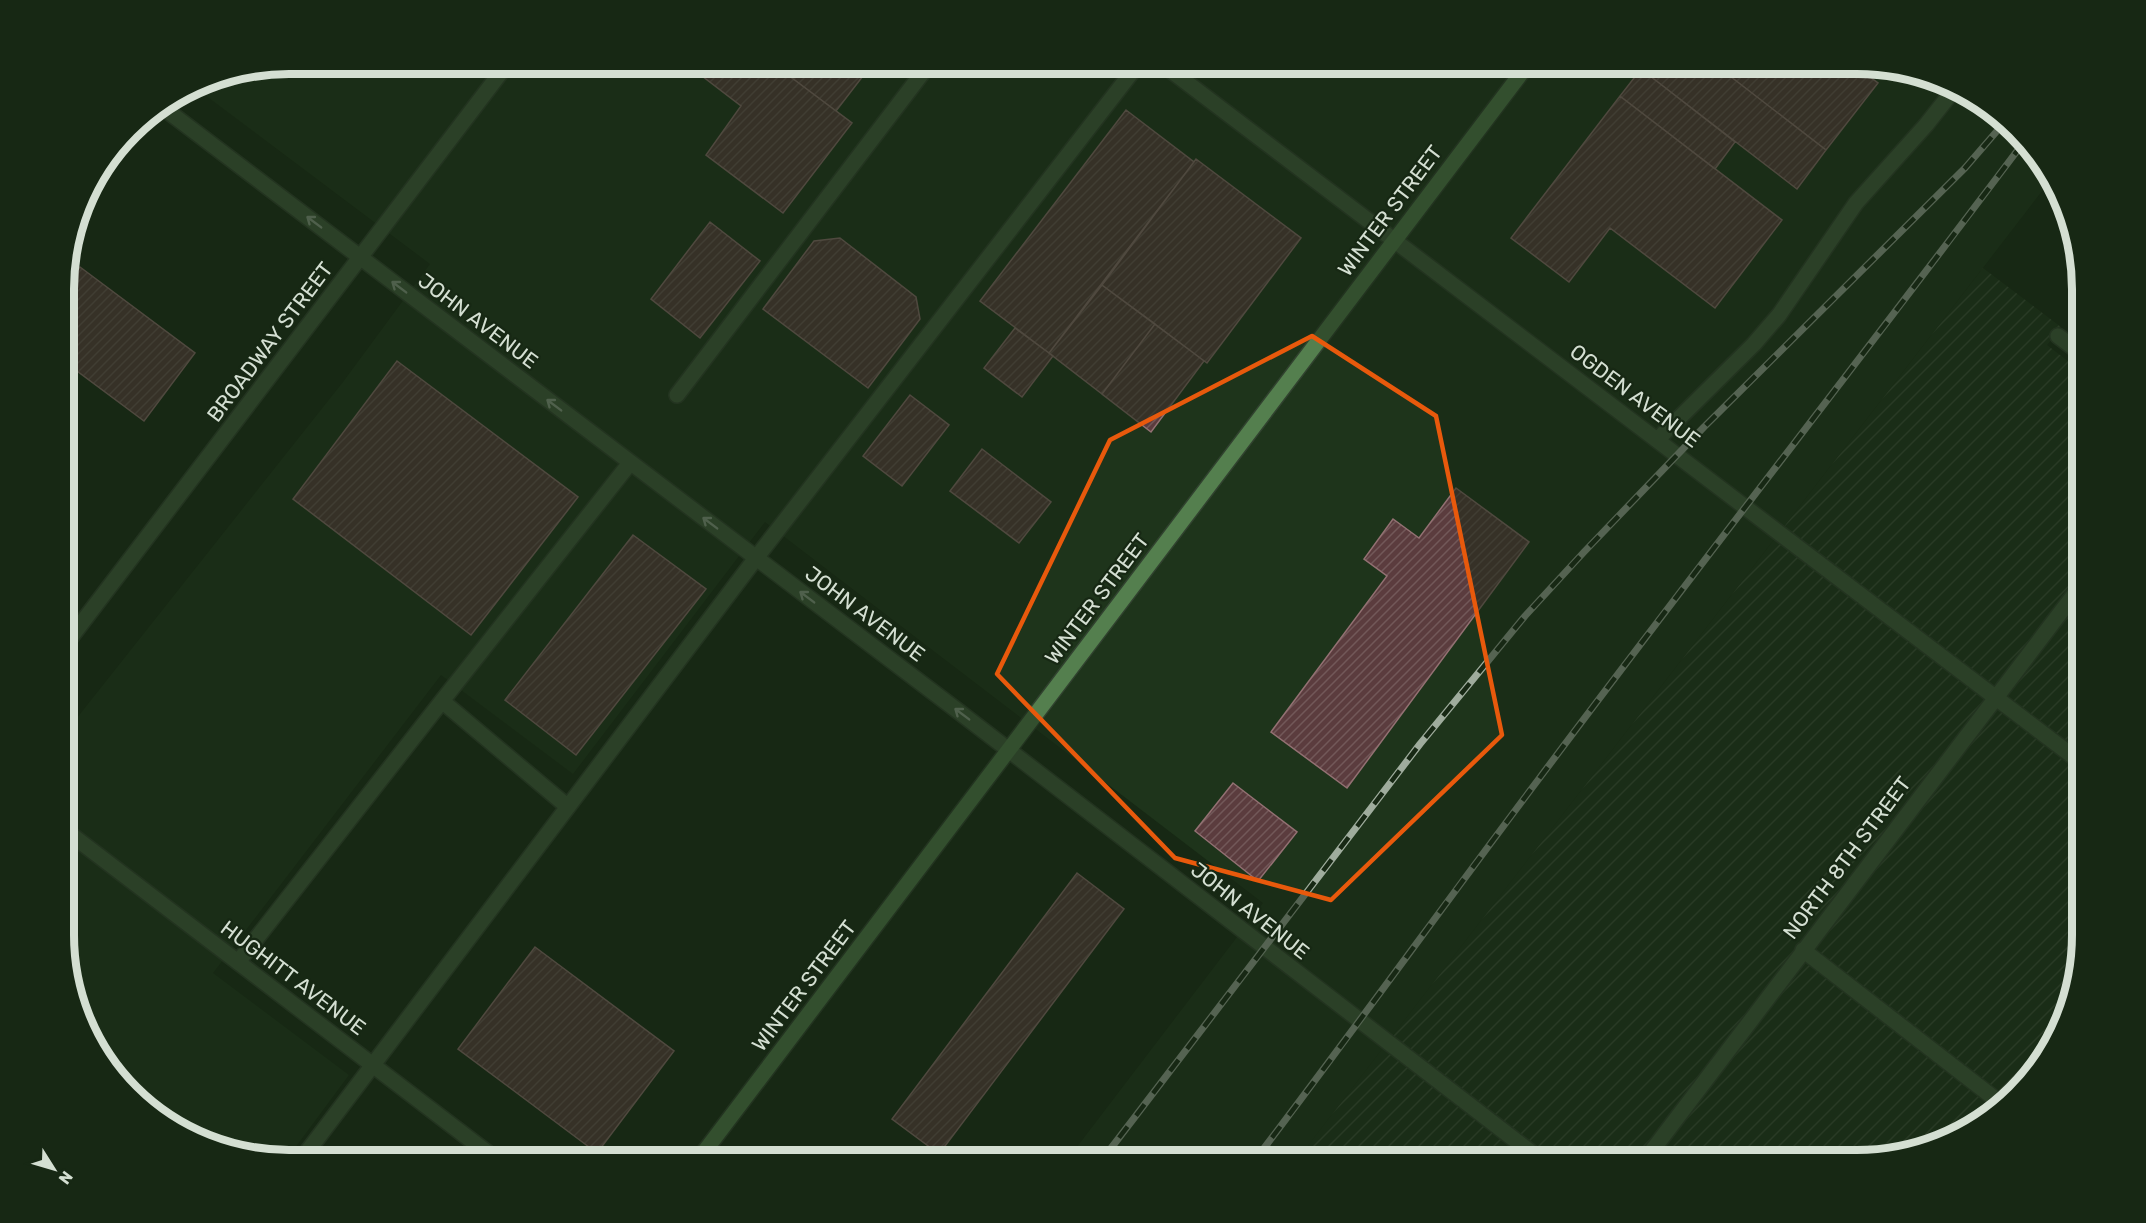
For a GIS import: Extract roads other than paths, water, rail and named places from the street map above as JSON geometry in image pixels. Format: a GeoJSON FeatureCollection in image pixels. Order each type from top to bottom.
{"type":"FeatureCollection","features":[{"type":"Feature","properties":{"kind":"street","name":"BROADWAY STREET"},"geometry":{"type":"LineString","coordinates":[[74,633],[500,74]]}},
{"type":"Feature","properties":{"kind":"street"},"geometry":{"type":"LineString","coordinates":[[677,395],[922,74]]}},
{"type":"Feature","properties":{"kind":"street"},"geometry":{"type":"LineString","coordinates":[[309,1150],[756,558],[1130,74]]}},
{"type":"Feature","properties":{"kind":"street","name":"OGDEN AVENUE"},"geometry":{"type":"LineString","coordinates":[[1175,74],[2072,756]]}},
{"type":"Feature","properties":{"kind":"street","name":"WINTER STREET"},"geometry":{"type":"LineString","coordinates":[[706,1150],[1521,74]]}},
{"type":"Feature","properties":{"kind":"street"},"geometry":{"type":"LineString","coordinates":[[1657,440],[1754,344],[1779,315],[1856,203],[1950,95]]}},
{"type":"Feature","properties":{"kind":"street","name":"JOHN AVENUE"},"geometry":{"type":"LineString","coordinates":[[168,111],[1009,750],[1528,1150]]}},
{"type":"Feature","properties":{"kind":"street"},"geometry":{"type":"LineString","coordinates":[[2058,336],[2072,346]]}},
{"type":"Feature","properties":{"kind":"street"},"geometry":{"type":"LineString","coordinates":[[238,962],[630,463]]}},
{"type":"Feature","properties":{"kind":"street","name":"NORTH 8TH STREET"},"geometry":{"type":"LineString","coordinates":[[1653,1150],[2072,596]]}},
{"type":"Feature","properties":{"kind":"street"},"geometry":{"type":"LineString","coordinates":[[442,701],[568,807]]}},
{"type":"Feature","properties":{"kind":"street","name":"HUGHITT AVENUE"},"geometry":{"type":"LineString","coordinates":[[74,837],[483,1150]]}},
{"type":"Feature","properties":{"kind":"street"},"geometry":{"type":"LineString","coordinates":[[1803,950],[1995,1099]]}},
{"type":"Feature","properties":{"kind":"railway"},"geometry":{"type":"LineString","coordinates":[[1110,1150],[1420,744],[1525,616],[1704,427],[1965,168],[2000,128]]}},
{"type":"Feature","properties":{"kind":"railway"},"geometry":{"type":"LineString","coordinates":[[1262,1150],[1598,700],[2019,148]]}}]}
